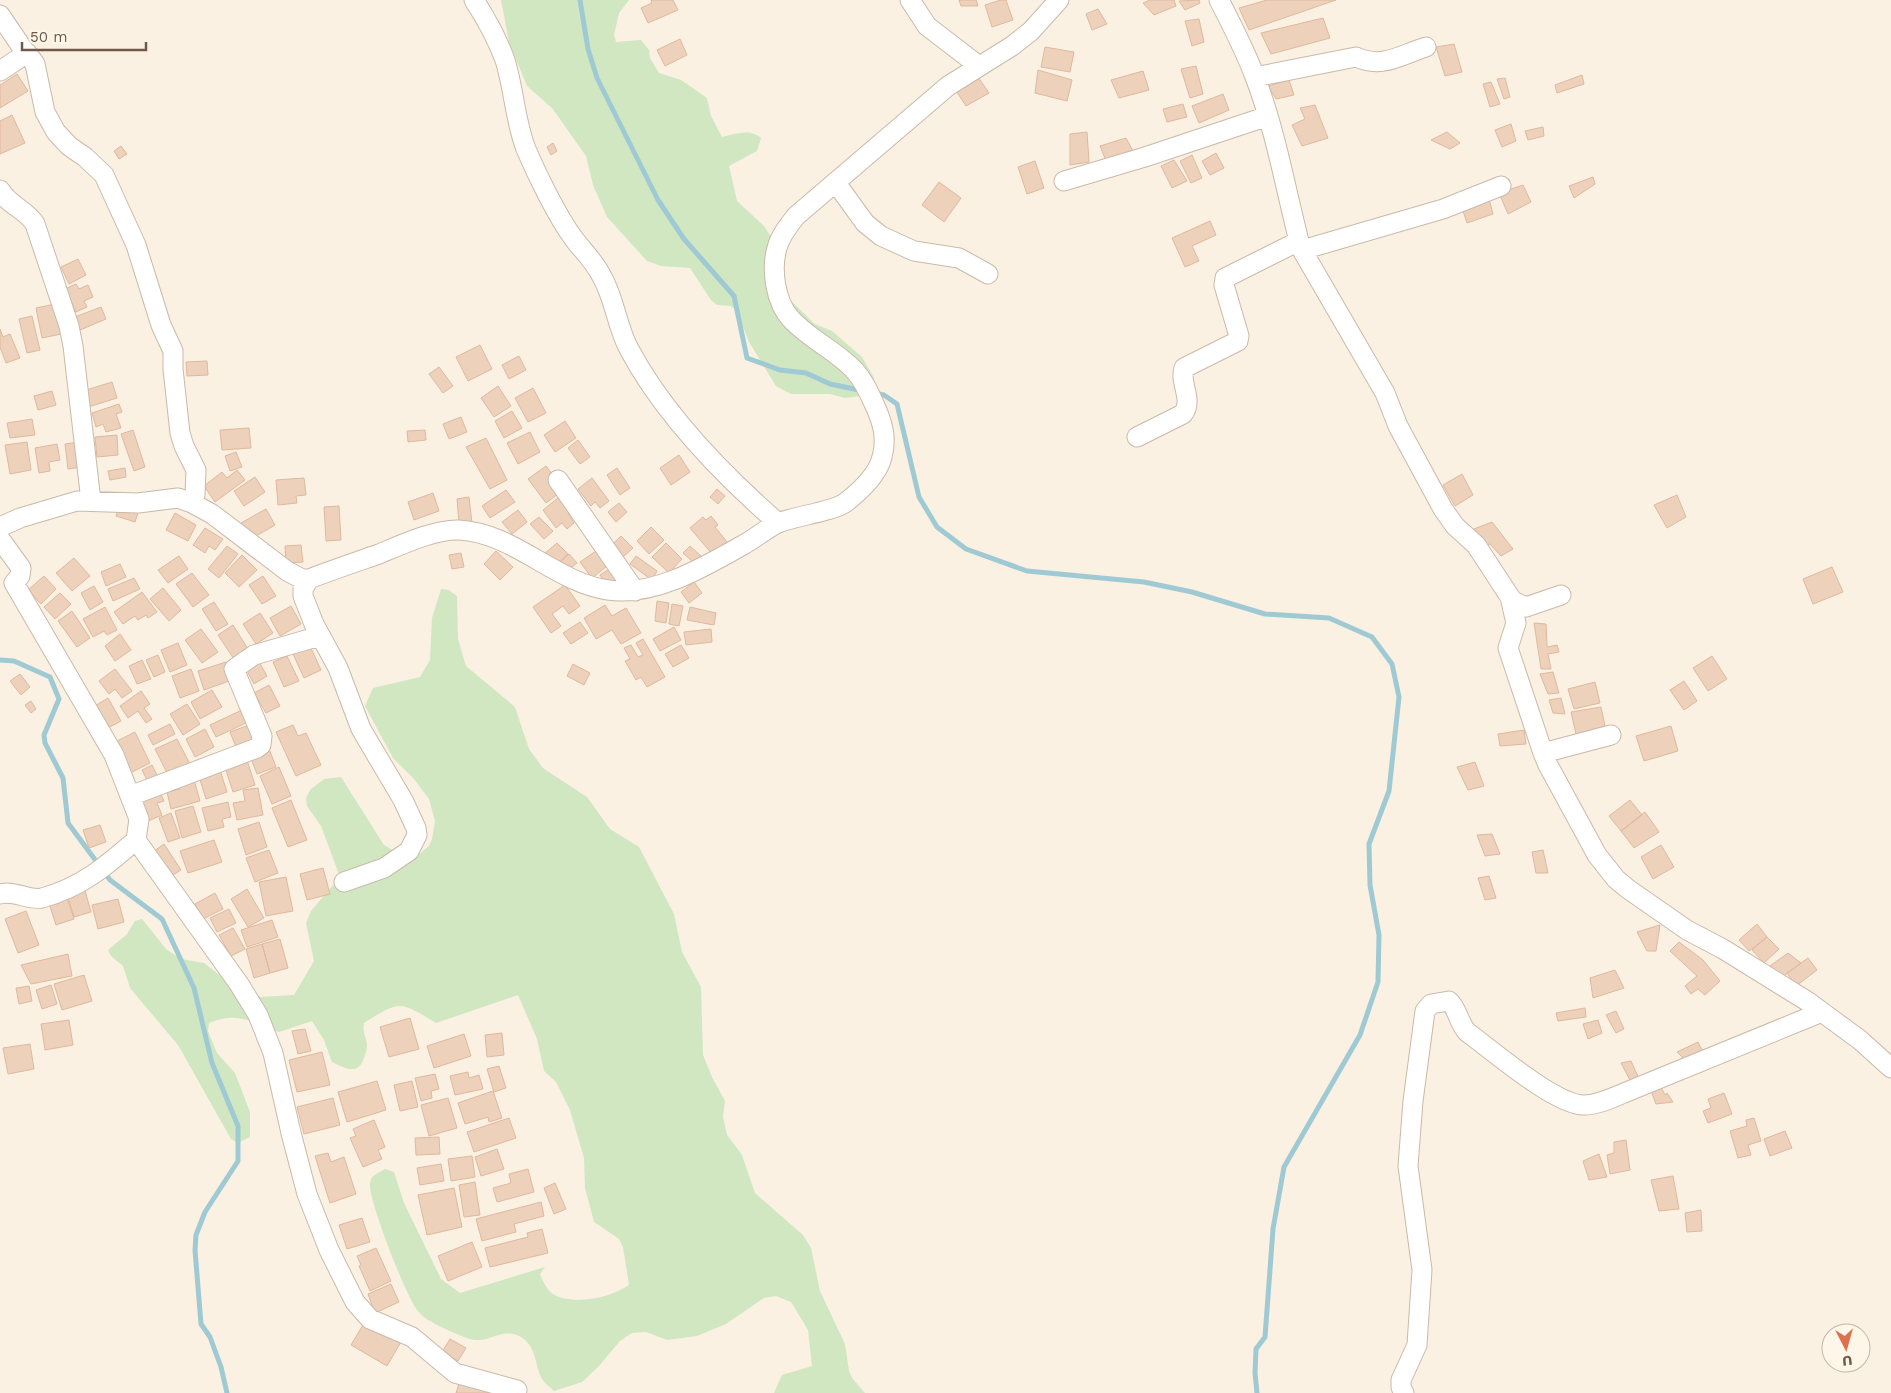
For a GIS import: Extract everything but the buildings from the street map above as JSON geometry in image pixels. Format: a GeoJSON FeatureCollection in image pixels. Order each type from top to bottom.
{"type":"FeatureCollection","features":[{"type":"Feature","properties":{"kind":"street"},"geometry":{"type":"LineString","coordinates":[[474,0],[493,30],[505,62],[523,140],[532,162],[568,230],[602,275],[619,328],[629,349],[661,398],[689,434],[738,488],[778,523]]}},
{"type":"Feature","properties":{"kind":"street"},"geometry":{"type":"LineString","coordinates":[[910,0],[927,26],[979,66]]}},
{"type":"Feature","properties":{"kind":"street"},"geometry":{"type":"LineString","coordinates":[[0,527],[20,518],[77,501],[138,503],[178,498],[192,503],[218,519],[286,571],[302,579],[309,579],[420,538],[457,530],[482,534],[507,542],[583,585],[610,590],[635,591],[657,586],[709,563],[744,545],[778,523],[843,504],[871,478],[881,464],[884,450],[884,426],[865,384],[855,371],[789,317],[780,302],[776,281],[777,247],[786,229],[796,216],[948,86],[1012,46],[1031,30],[1059,0]]}},
{"type":"Feature","properties":{"kind":"street"},"geometry":{"type":"LineString","coordinates":[[1219,0],[1234,27],[1255,77],[1268,116],[1300,245],[1385,393],[1398,426],[1443,509],[1455,526],[1476,545],[1514,601],[1526,607],[1561,594]]}},
{"type":"Feature","properties":{"kind":"street"},"geometry":{"type":"LineString","coordinates":[[0,15],[22,44],[23,53],[21,57],[0,71]]}},
{"type":"Feature","properties":{"kind":"street"},"geometry":{"type":"LineString","coordinates":[[1255,77],[1356,57],[1369,62],[1383,62],[1426,47]]}},
{"type":"Feature","properties":{"kind":"street"},"geometry":{"type":"LineString","coordinates":[[23,53],[27,53],[33,59],[45,112],[56,132],[69,146],[85,157],[104,175],[136,245],[161,325],[173,351],[173,370],[180,433],[196,470],[195,495],[192,503]]}},
{"type":"Feature","properties":{"kind":"street"},"geometry":{"type":"LineString","coordinates":[[1064,181],[1145,157],[1268,116]]}},
{"type":"Feature","properties":{"kind":"street"},"geometry":{"type":"LineString","coordinates":[[836,183],[865,223],[881,236],[914,251],[959,258],[988,274]]}},
{"type":"Feature","properties":{"kind":"street"},"geometry":{"type":"LineString","coordinates":[[1137,437],[1183,414],[1186,410],[1188,402],[1182,374],[1184,368],[1238,341],[1224,285],[1225,278],[1300,245],[1443,209],[1501,186]]}},
{"type":"Feature","properties":{"kind":"street"},"geometry":{"type":"LineString","coordinates":[[0,190],[9,203],[33,220],[69,326],[91,501]]}},
{"type":"Feature","properties":{"kind":"street"},"geometry":{"type":"LineString","coordinates":[[558,480],[635,591]]}},
{"type":"Feature","properties":{"kind":"street"},"geometry":{"type":"LineString","coordinates":[[0,539],[20,568],[20,576],[14,583],[114,755],[139,819],[136,840],[98,872],[79,884],[41,898],[7,892],[0,894]]}},
{"type":"Feature","properties":{"kind":"street"},"geometry":{"type":"LineString","coordinates":[[309,579],[303,588],[303,596],[320,636],[338,668],[362,729],[403,800],[416,828],[417,836],[409,851],[384,868],[344,882]]}},
{"type":"Feature","properties":{"kind":"street"},"geometry":{"type":"LineString","coordinates":[[1510,597],[1516,623],[1508,648],[1543,753],[1597,855],[1616,879],[1628,890],[1687,930],[1740,959],[1808,1001],[1860,1040],[1890,1067]]}},
{"type":"Feature","properties":{"kind":"street"},"geometry":{"type":"LineString","coordinates":[[130,796],[261,745],[262,736],[234,669],[254,655],[320,636]]}},
{"type":"Feature","properties":{"kind":"street"},"geometry":{"type":"LineString","coordinates":[[1543,753],[1611,736]]}},
{"type":"Feature","properties":{"kind":"street"},"geometry":{"type":"LineString","coordinates":[[136,840],[239,984],[258,1015],[273,1053],[290,1133],[307,1194],[329,1250],[355,1302],[370,1319],[412,1337],[455,1372],[517,1390]]}},
{"type":"Feature","properties":{"kind":"street"},"geometry":{"type":"LineString","coordinates":[[1404,1393],[1400,1380],[1418,1345],[1422,1270],[1408,1161],[1413,1101],[1425,1011],[1431,1004],[1449,1001],[1454,1006],[1460,1024],[1467,1032],[1547,1091],[1573,1104],[1583,1105],[1611,1098],[1822,1012]]}},
{"type":"Feature","properties":{"kind":"green space"},"geometry":{"type":"Polygon","coordinates":[[[501,0],[629,0],[619,13],[614,35],[616,42],[641,40],[649,50],[650,58],[659,73],[681,80],[707,98],[711,116],[722,137],[747,132],[761,138],[757,151],[729,166],[737,201],[764,226],[783,255],[784,282],[789,299],[815,324],[832,331],[862,357],[874,378],[874,393],[868,398],[860,396],[845,398],[830,394],[791,394],[776,386],[749,342],[737,311],[731,306],[717,305],[711,300],[690,268],[661,266],[647,261],[607,217],[593,185],[586,156],[552,108],[527,86],[509,42],[501,0]]]}},
{"type":"Feature","properties":{"kind":"green space"},"geometry":{"type":"Polygon","coordinates":[[[441,589],[449,590],[457,596],[458,639],[466,666],[515,707],[529,749],[543,768],[587,797],[610,829],[639,847],[674,914],[682,952],[701,987],[703,1055],[725,1101],[723,1117],[727,1135],[742,1155],[755,1193],[803,1235],[811,1248],[820,1291],[845,1344],[849,1371],[852,1378],[865,1393],[774,1393],[782,1375],[812,1366],[808,1330],[791,1302],[776,1296],[764,1298],[726,1324],[697,1336],[667,1340],[646,1332],[632,1333],[620,1341],[599,1366],[582,1382],[554,1391],[542,1379],[530,1345],[521,1337],[509,1333],[475,1340],[439,1326],[419,1312],[397,1269],[381,1228],[371,1193],[371,1179],[385,1169],[394,1172],[404,1203],[441,1279],[460,1293],[545,1267],[540,1274],[544,1282],[553,1294],[561,1298],[581,1300],[602,1297],[629,1285],[623,1247],[619,1239],[594,1222],[585,1188],[584,1158],[570,1110],[556,1082],[544,1071],[537,1039],[518,995],[436,1023],[407,1007],[393,1007],[386,1010],[364,1023],[367,1049],[361,1064],[355,1069],[346,1068],[332,1062],[324,1040],[312,1021],[279,1032],[237,1018],[228,1018],[209,1023],[208,1031],[217,1053],[235,1073],[250,1112],[250,1137],[238,1143],[231,1139],[178,1045],[130,988],[123,966],[111,956],[108,950],[127,934],[135,921],[142,919],[166,949],[181,959],[204,963],[222,977],[261,997],[294,995],[314,961],[306,923],[311,911],[340,877],[321,826],[307,806],[306,798],[310,790],[324,779],[341,777],[384,845],[411,861],[429,846],[435,821],[429,799],[414,779],[393,758],[365,706],[373,688],[420,677],[430,660],[432,618],[441,589]]]}},
{"type":"Feature","properties":{"kind":"waterway"},"geometry":{"type":"LineString","coordinates":[[580,0],[588,49],[597,78],[658,200],[684,239],[734,296],[747,358],[780,370],[806,373],[830,384],[864,391]]}},
{"type":"Feature","properties":{"kind":"waterway"},"geometry":{"type":"LineString","coordinates":[[874,393],[884,395],[897,404],[919,497],[937,527],[966,549],[1027,571],[1144,582],[1192,592],[1265,614],[1329,618],[1372,637],[1392,664],[1399,697],[1389,791],[1369,844],[1370,885],[1379,935],[1378,982],[1360,1035],[1284,1167],[1273,1229],[1265,1337],[1256,1349],[1255,1373],[1257,1393]]}},
{"type":"Feature","properties":{"kind":"waterway"},"geometry":{"type":"LineString","coordinates":[[0,660],[14,661],[50,677],[59,699],[44,735],[45,743],[63,778],[68,823],[110,880],[162,919],[194,988],[212,1063],[238,1126],[238,1161],[205,1212],[196,1235],[195,1250],[201,1324],[210,1337],[221,1367],[227,1393]]}}]}
